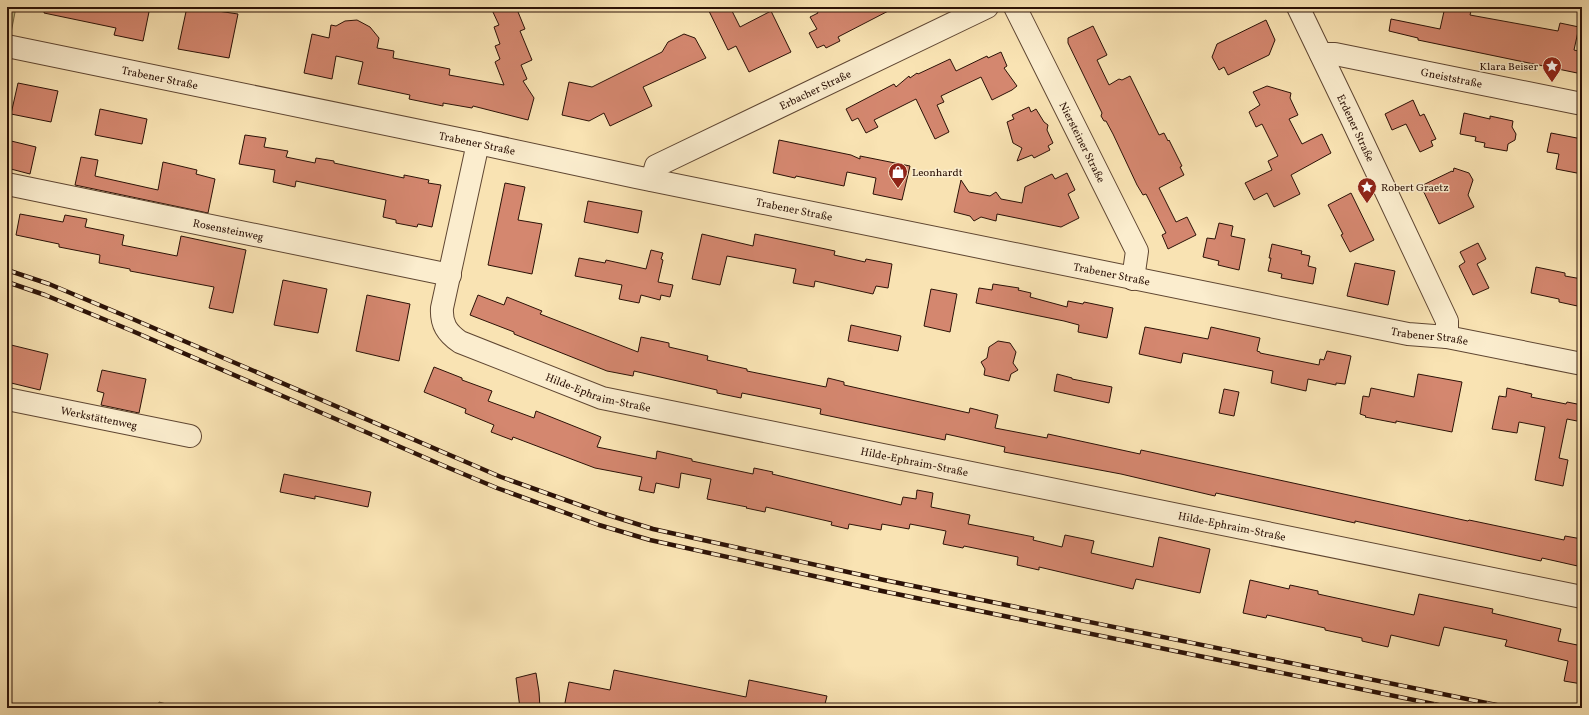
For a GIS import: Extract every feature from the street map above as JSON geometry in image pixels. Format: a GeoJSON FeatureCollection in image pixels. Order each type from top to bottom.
{"type":"FeatureCollection","features":[{"type":"Feature","properties":{"kind":"street","name":"Erbacher Straße"},"geometry":{"type":"LineString","coordinates":[[652,180],[656,166],[987,7]]}},
{"type":"Feature","properties":{"kind":"street","name":"Niersteiner Straße"},"geometry":{"type":"LineString","coordinates":[[1015,7],[1137,251],[1133,279]]}},
{"type":"Feature","properties":{"kind":"street","name":"Erdener Straße"},"geometry":{"type":"LineString","coordinates":[[1298,7],[1447,321],[1447,337]]}},
{"type":"Feature","properties":{"kind":"street","name":"Trabener Straße"},"geometry":{"type":"LineString","coordinates":[[7,46],[1133,279],[1408,334],[1447,337],[1582,364]]}},
{"type":"Feature","properties":{"kind":"street","name":"Gneiststraße"},"geometry":{"type":"LineString","coordinates":[[1321,54],[1335,54],[1582,104]]}},
{"type":"Feature","properties":{"kind":"street","name":"Hilde-Ephraim-Straße"},"geometry":{"type":"LineString","coordinates":[[478,143],[442,316],[445,327],[450,335],[460,342],[602,398],[1582,597]]}},
{"type":"Feature","properties":{"kind":"street","name":"Rosensteinweg"},"geometry":{"type":"LineString","coordinates":[[7,184],[450,275]]}},
{"type":"Feature","properties":{"kind":"street","name":"Werkstättenweg"},"geometry":{"type":"LineString","coordinates":[[7,399],[190,436]]}},
{"type":"Feature","properties":{"kind":"shaded area"},"geometry":{"type":"Polygon","coordinates":[[[7,7],[16,7],[11,33],[7,32],[7,7]]]}},
{"type":"Feature","properties":{"kind":"shaded area"},"geometry":{"type":"Polygon","coordinates":[[[159,702],[181,708],[158,708],[159,702]]]}},
{"type":"Feature","properties":{"kind":"building"},"geometry":{"type":"Polygon","coordinates":[[[45,7],[150,7],[143,41],[114,35],[116,28],[44,13],[45,7]]]}},
{"type":"Feature","properties":{"kind":"building"},"geometry":{"type":"Polygon","coordinates":[[[187,7],[211,7],[211,10],[238,14],[229,58],[178,49],[187,7]]]}},
{"type":"Feature","properties":{"kind":"building"},"geometry":{"type":"Polygon","coordinates":[[[500,7],[516,7],[525,29],[520,31],[532,60],[521,65],[527,79],[523,81],[534,98],[528,120],[473,106],[472,108],[443,103],[443,106],[409,99],[410,95],[358,84],[363,62],[336,56],[332,79],[304,73],[312,34],[329,38],[331,25],[336,26],[345,21],[357,20],[370,27],[379,38],[377,48],[394,51],[393,58],[450,69],[449,75],[504,85],[495,62],[500,59],[495,46],[500,44],[494,27],[499,25],[492,10],[500,7]]]}},
{"type":"Feature","properties":{"kind":"building"},"geometry":{"type":"Polygon","coordinates":[[[707,7],[730,7],[740,27],[771,11],[791,52],[749,72],[736,46],[728,50],[707,7]]]}},
{"type":"Feature","properties":{"kind":"building"},"geometry":{"type":"Polygon","coordinates":[[[815,7],[896,7],[838,37],[840,41],[826,48],[824,45],[817,48],[809,33],[817,29],[810,17],[818,13],[815,7]]]}},
{"type":"Feature","properties":{"kind":"building"},"geometry":{"type":"Polygon","coordinates":[[[1445,7],[1471,11],[1470,15],[1558,31],[1560,23],[1579,27],[1574,50],[1582,52],[1582,74],[1418,40],[1418,38],[1389,31],[1391,19],[1440,29],[1445,7]]]}},
{"type":"Feature","properties":{"kind":"building"},"geometry":{"type":"Polygon","coordinates":[[[1266,20],[1275,40],[1269,55],[1228,75],[1224,67],[1219,70],[1212,57],[1217,44],[1266,20]]]}},
{"type":"Feature","properties":{"kind":"building"},"geometry":{"type":"Polygon","coordinates":[[[1093,26],[1107,55],[1097,60],[1109,85],[1119,79],[1122,80],[1130,76],[1159,135],[1164,133],[1182,166],[1180,167],[1184,175],[1159,188],[1176,222],[1187,217],[1196,235],[1168,249],[1162,235],[1166,233],[1146,194],[1143,195],[1137,185],[1113,134],[1106,121],[1104,121],[1101,116],[1102,113],[1068,43],[1068,38],[1093,26]]]}},
{"type":"Feature","properties":{"kind":"building"},"geometry":{"type":"Polygon","coordinates":[[[684,34],[695,38],[706,58],[643,87],[652,106],[610,126],[604,113],[589,121],[562,115],[569,82],[592,87],[662,52],[668,42],[684,34]]]}},
{"type":"Feature","properties":{"kind":"building"},"geometry":{"type":"Polygon","coordinates":[[[1001,52],[1007,66],[1004,68],[1017,86],[992,100],[981,77],[941,96],[944,102],[937,105],[949,132],[935,139],[916,99],[874,120],[878,127],[866,133],[858,118],[852,121],[846,109],[894,84],[896,87],[909,76],[910,78],[917,73],[918,74],[950,59],[956,71],[987,56],[988,58],[1001,52]]]}},
{"type":"Feature","properties":{"kind":"building"},"geometry":{"type":"Polygon","coordinates":[[[18,83],[58,91],[51,122],[11,114],[18,83]]]}},
{"type":"Feature","properties":{"kind":"building"},"geometry":{"type":"Polygon","coordinates":[[[1267,86],[1291,93],[1290,98],[1298,115],[1289,119],[1302,144],[1322,134],[1331,153],[1291,175],[1300,194],[1274,207],[1267,193],[1254,200],[1245,183],[1272,170],[1268,161],[1278,156],[1262,124],[1256,127],[1249,112],[1260,105],[1253,92],[1267,86]]]}},
{"type":"Feature","properties":{"kind":"building"},"geometry":{"type":"Polygon","coordinates":[[[1413,100],[1420,116],[1424,114],[1436,139],[1431,141],[1433,146],[1420,152],[1406,124],[1392,130],[1385,114],[1413,100]]]}},
{"type":"Feature","properties":{"kind":"building"},"geometry":{"type":"Polygon","coordinates":[[[1029,107],[1031,112],[1036,109],[1044,122],[1048,125],[1047,130],[1053,143],[1048,146],[1050,150],[1034,158],[1032,155],[1017,161],[1022,148],[1013,143],[1007,122],[1014,119],[1012,115],[1029,107]]]}},
{"type":"Feature","properties":{"kind":"building"},"geometry":{"type":"Polygon","coordinates":[[[100,109],[147,119],[142,144],[95,135],[100,109]]]}},
{"type":"Feature","properties":{"kind":"building"},"geometry":{"type":"Polygon","coordinates":[[[1464,113],[1490,119],[1490,116],[1513,121],[1512,127],[1516,134],[1515,140],[1508,144],[1507,151],[1484,147],[1485,143],[1475,141],[1476,137],[1460,134],[1464,113]]]}},
{"type":"Feature","properties":{"kind":"building"},"geometry":{"type":"Polygon","coordinates":[[[1551,133],[1582,139],[1582,174],[1556,169],[1559,154],[1547,152],[1551,133]]]}},
{"type":"Feature","properties":{"kind":"building"},"geometry":{"type":"Polygon","coordinates":[[[245,135],[266,138],[264,147],[288,151],[286,157],[315,163],[316,158],[334,161],[334,163],[404,178],[404,175],[429,180],[428,183],[441,185],[432,227],[418,224],[417,227],[396,223],[396,220],[383,217],[386,200],[296,181],[295,187],[273,182],[275,170],[239,164],[245,135]]]}},
{"type":"Feature","properties":{"kind":"building"},"geometry":{"type":"Polygon","coordinates":[[[7,140],[36,147],[30,174],[7,168],[7,140]]]}},
{"type":"Feature","properties":{"kind":"building"},"geometry":{"type":"Polygon","coordinates":[[[779,140],[851,155],[860,159],[860,156],[910,166],[902,200],[873,194],[876,178],[847,172],[844,186],[773,173],[779,140]]]}},
{"type":"Feature","properties":{"kind":"building"},"geometry":{"type":"Polygon","coordinates":[[[81,157],[98,160],[95,176],[158,190],[163,162],[197,170],[196,174],[215,179],[208,213],[75,185],[81,157]]]}},
{"type":"Feature","properties":{"kind":"building"},"geometry":{"type":"Polygon","coordinates":[[[1454,168],[1469,173],[1473,180],[1468,195],[1474,207],[1439,224],[1421,186],[1452,171],[1453,172],[1454,168]]]}},
{"type":"Feature","properties":{"kind":"building"},"geometry":{"type":"Polygon","coordinates":[[[1067,173],[1075,190],[1068,194],[1079,218],[1061,227],[997,214],[996,221],[981,217],[974,221],[970,216],[954,212],[961,180],[969,192],[990,196],[996,192],[1001,199],[1022,203],[1025,187],[1052,174],[1055,179],[1067,173]]]}},
{"type":"Feature","properties":{"kind":"building"},"geometry":{"type":"Polygon","coordinates":[[[505,183],[525,187],[518,220],[542,224],[532,274],[488,265],[505,183]]]}},
{"type":"Feature","properties":{"kind":"building"},"geometry":{"type":"Polygon","coordinates":[[[1351,193],[1374,240],[1350,252],[1341,235],[1343,234],[1328,205],[1351,193]]]}},
{"type":"Feature","properties":{"kind":"building"},"geometry":{"type":"Polygon","coordinates":[[[588,201],[642,211],[638,233],[584,222],[588,201]]]}},
{"type":"Feature","properties":{"kind":"building"},"geometry":{"type":"Polygon","coordinates":[[[20,214],[63,222],[65,215],[87,219],[85,227],[124,235],[122,245],[177,256],[181,236],[246,250],[233,313],[209,308],[214,287],[130,271],[130,269],[99,263],[100,255],[59,247],[59,244],[16,235],[20,214]]]}},
{"type":"Feature","properties":{"kind":"building"},"geometry":{"type":"Polygon","coordinates":[[[1219,223],[1233,226],[1231,236],[1245,239],[1239,270],[1218,265],[1219,261],[1203,257],[1207,238],[1215,239],[1219,223]]]}},
{"type":"Feature","properties":{"kind":"building"},"geometry":{"type":"Polygon","coordinates":[[[702,234],[753,246],[755,234],[835,251],[834,255],[865,262],[866,259],[892,264],[888,288],[876,286],[873,294],[815,281],[814,287],[793,283],[796,269],[727,256],[720,285],[692,279],[702,234]]]}},
{"type":"Feature","properties":{"kind":"building"},"geometry":{"type":"Polygon","coordinates":[[[1478,243],[1486,259],[1477,264],[1489,288],[1473,295],[1459,266],[1465,262],[1460,252],[1478,243]]]}},
{"type":"Feature","properties":{"kind":"building"},"geometry":{"type":"Polygon","coordinates":[[[1272,244],[1302,251],[1301,254],[1310,256],[1308,266],[1316,268],[1313,284],[1281,278],[1282,274],[1268,271],[1272,244]]]}},
{"type":"Feature","properties":{"kind":"building"},"geometry":{"type":"Polygon","coordinates":[[[651,250],[663,253],[658,282],[673,285],[670,297],[661,295],[660,300],[641,295],[639,303],[619,299],[622,285],[575,276],[579,258],[605,263],[606,260],[646,269],[651,250]]]}},
{"type":"Feature","properties":{"kind":"building"},"geometry":{"type":"Polygon","coordinates":[[[1355,263],[1395,271],[1388,305],[1347,296],[1355,263]]]}},
{"type":"Feature","properties":{"kind":"building"},"geometry":{"type":"Polygon","coordinates":[[[1536,267],[1565,273],[1565,276],[1582,279],[1582,307],[1559,302],[1559,299],[1531,293],[1536,267]]]}},
{"type":"Feature","properties":{"kind":"building"},"geometry":{"type":"Polygon","coordinates":[[[283,280],[327,289],[318,333],[274,325],[283,280]]]}},
{"type":"Feature","properties":{"kind":"building"},"geometry":{"type":"Polygon","coordinates":[[[993,284],[1019,288],[1018,290],[1031,293],[1030,297],[1067,307],[1068,301],[1083,304],[1084,302],[1113,308],[1107,338],[1078,332],[1079,325],[976,303],[979,288],[992,290],[993,284]]]}},
{"type":"Feature","properties":{"kind":"building"},"geometry":{"type":"Polygon","coordinates":[[[931,289],[957,294],[950,332],[924,326],[931,289]]]}},
{"type":"Feature","properties":{"kind":"building"},"geometry":{"type":"Polygon","coordinates":[[[367,295],[410,304],[399,361],[356,351],[367,295]]]}},
{"type":"Feature","properties":{"kind":"building"},"geometry":{"type":"Polygon","coordinates":[[[478,295],[504,305],[507,297],[542,311],[540,314],[638,352],[641,337],[669,343],[669,347],[708,356],[707,360],[747,369],[747,371],[826,387],[828,378],[844,382],[844,385],[969,413],[970,408],[998,415],[995,428],[1047,438],[1048,434],[1140,454],[1141,450],[1468,521],[1564,540],[1565,536],[1582,539],[1582,567],[1542,558],[1541,561],[1216,493],[1215,496],[1121,474],[1004,452],[1005,447],[946,434],[945,440],[820,414],[821,409],[742,393],[741,398],[717,393],[717,390],[634,371],[633,376],[607,371],[470,315],[478,295]]]}},
{"type":"Feature","properties":{"kind":"building"},"geometry":{"type":"Polygon","coordinates":[[[851,325],[901,336],[898,351],[848,341],[851,325]]]}},
{"type":"Feature","properties":{"kind":"building"},"geometry":{"type":"Polygon","coordinates":[[[1145,327],[1208,339],[1211,327],[1260,338],[1257,351],[1260,353],[1319,365],[1320,359],[1324,360],[1327,351],[1351,356],[1345,384],[1336,383],[1336,385],[1308,379],[1306,391],[1271,383],[1273,371],[1183,353],[1181,363],[1139,354],[1145,327]]]}},
{"type":"Feature","properties":{"kind":"building"},"geometry":{"type":"Polygon","coordinates":[[[998,341],[1010,343],[1016,352],[1013,363],[1018,370],[1011,374],[1009,381],[984,375],[985,369],[981,362],[987,358],[989,347],[998,341]]]}},
{"type":"Feature","properties":{"kind":"building"},"geometry":{"type":"Polygon","coordinates":[[[7,344],[48,354],[40,390],[7,382],[7,344]]]}},
{"type":"Feature","properties":{"kind":"building"},"geometry":{"type":"Polygon","coordinates":[[[434,367],[462,378],[462,380],[492,391],[488,401],[534,418],[536,411],[601,437],[597,447],[656,459],[657,451],[692,459],[692,461],[753,474],[754,468],[773,472],[772,474],[901,505],[903,497],[916,499],[917,490],[933,493],[931,507],[970,515],[968,524],[1034,537],[1033,540],[1062,547],[1065,535],[1094,541],[1091,553],[1153,567],[1159,537],[1210,549],[1200,593],[1136,579],[1133,589],[1039,567],[1039,570],[1017,565],[1018,557],[964,546],[963,548],[943,544],[946,531],[910,524],[909,529],[882,524],[881,530],[849,524],[848,529],[831,525],[832,522],[766,507],[765,512],[707,499],[711,479],[681,473],[679,488],[656,483],[654,493],[639,490],[642,477],[595,468],[513,437],[512,440],[491,432],[494,425],[465,413],[466,409],[424,392],[434,367]]]}},
{"type":"Feature","properties":{"kind":"building"},"geometry":{"type":"Polygon","coordinates":[[[102,370],[146,379],[139,413],[101,405],[104,393],[97,391],[102,370]]]}},
{"type":"Feature","properties":{"kind":"building"},"geometry":{"type":"Polygon","coordinates":[[[1057,374],[1072,379],[1112,387],[1109,403],[1054,391],[1057,374]]]}},
{"type":"Feature","properties":{"kind":"building"},"geometry":{"type":"Polygon","coordinates":[[[1418,374],[1462,382],[1452,432],[1396,421],[1396,423],[1365,417],[1366,416],[1360,414],[1363,396],[1369,397],[1371,388],[1414,397],[1418,374]]]}},
{"type":"Feature","properties":{"kind":"building"},"geometry":{"type":"Polygon","coordinates":[[[1507,388],[1532,394],[1531,397],[1566,404],[1567,402],[1582,405],[1582,422],[1567,419],[1559,458],[1568,460],[1563,486],[1535,480],[1545,427],[1519,422],[1517,433],[1492,429],[1499,396],[1506,397],[1507,388]]]}},
{"type":"Feature","properties":{"kind":"building"},"geometry":{"type":"Polygon","coordinates":[[[1224,389],[1239,392],[1234,416],[1219,413],[1224,389]]]}},
{"type":"Feature","properties":{"kind":"building"},"geometry":{"type":"Polygon","coordinates":[[[284,474],[371,492],[368,507],[315,496],[315,499],[280,492],[284,474]]]}},
{"type":"Feature","properties":{"kind":"building"},"geometry":{"type":"Polygon","coordinates":[[[1250,580],[1289,589],[1290,585],[1318,591],[1318,594],[1414,615],[1419,594],[1493,609],[1492,613],[1561,629],[1558,641],[1582,646],[1582,684],[1564,681],[1568,661],[1505,646],[1507,640],[1444,627],[1439,646],[1391,635],[1388,647],[1362,641],[1362,638],[1325,630],[1325,628],[1267,615],[1266,618],[1243,613],[1250,580]]]}},
{"type":"Feature","properties":{"kind":"building"},"geometry":{"type":"Polygon","coordinates":[[[614,670],[746,697],[749,680],[827,696],[824,708],[564,708],[569,682],[610,690],[614,670]]]}},
{"type":"Feature","properties":{"kind":"building"},"geometry":{"type":"Polygon","coordinates":[[[536,673],[540,708],[520,708],[516,678],[536,673]]]}},
{"type":"Feature","properties":{"kind":"railway"},"geometry":{"type":"LineString","coordinates":[[7,270],[49,284],[135,320],[501,477],[605,514],[653,529],[884,580],[1511,708]]}},
{"type":"Feature","properties":{"kind":"railway"},"geometry":{"type":"LineString","coordinates":[[7,282],[45,295],[130,330],[497,488],[599,525],[650,540],[882,591],[1453,708]]}},
{"type":"Feature","properties":{"kind":"place","name":"Klara Beiser"},"geometry":{"type":"Point","coordinates":[1552,83]}},
{"type":"Feature","properties":{"kind":"place","name":"Leonhardt"},"geometry":{"type":"Point","coordinates":[898,189]}},
{"type":"Feature","properties":{"kind":"place","name":"Robert Graetz"},"geometry":{"type":"Point","coordinates":[1367,204]}}]}
